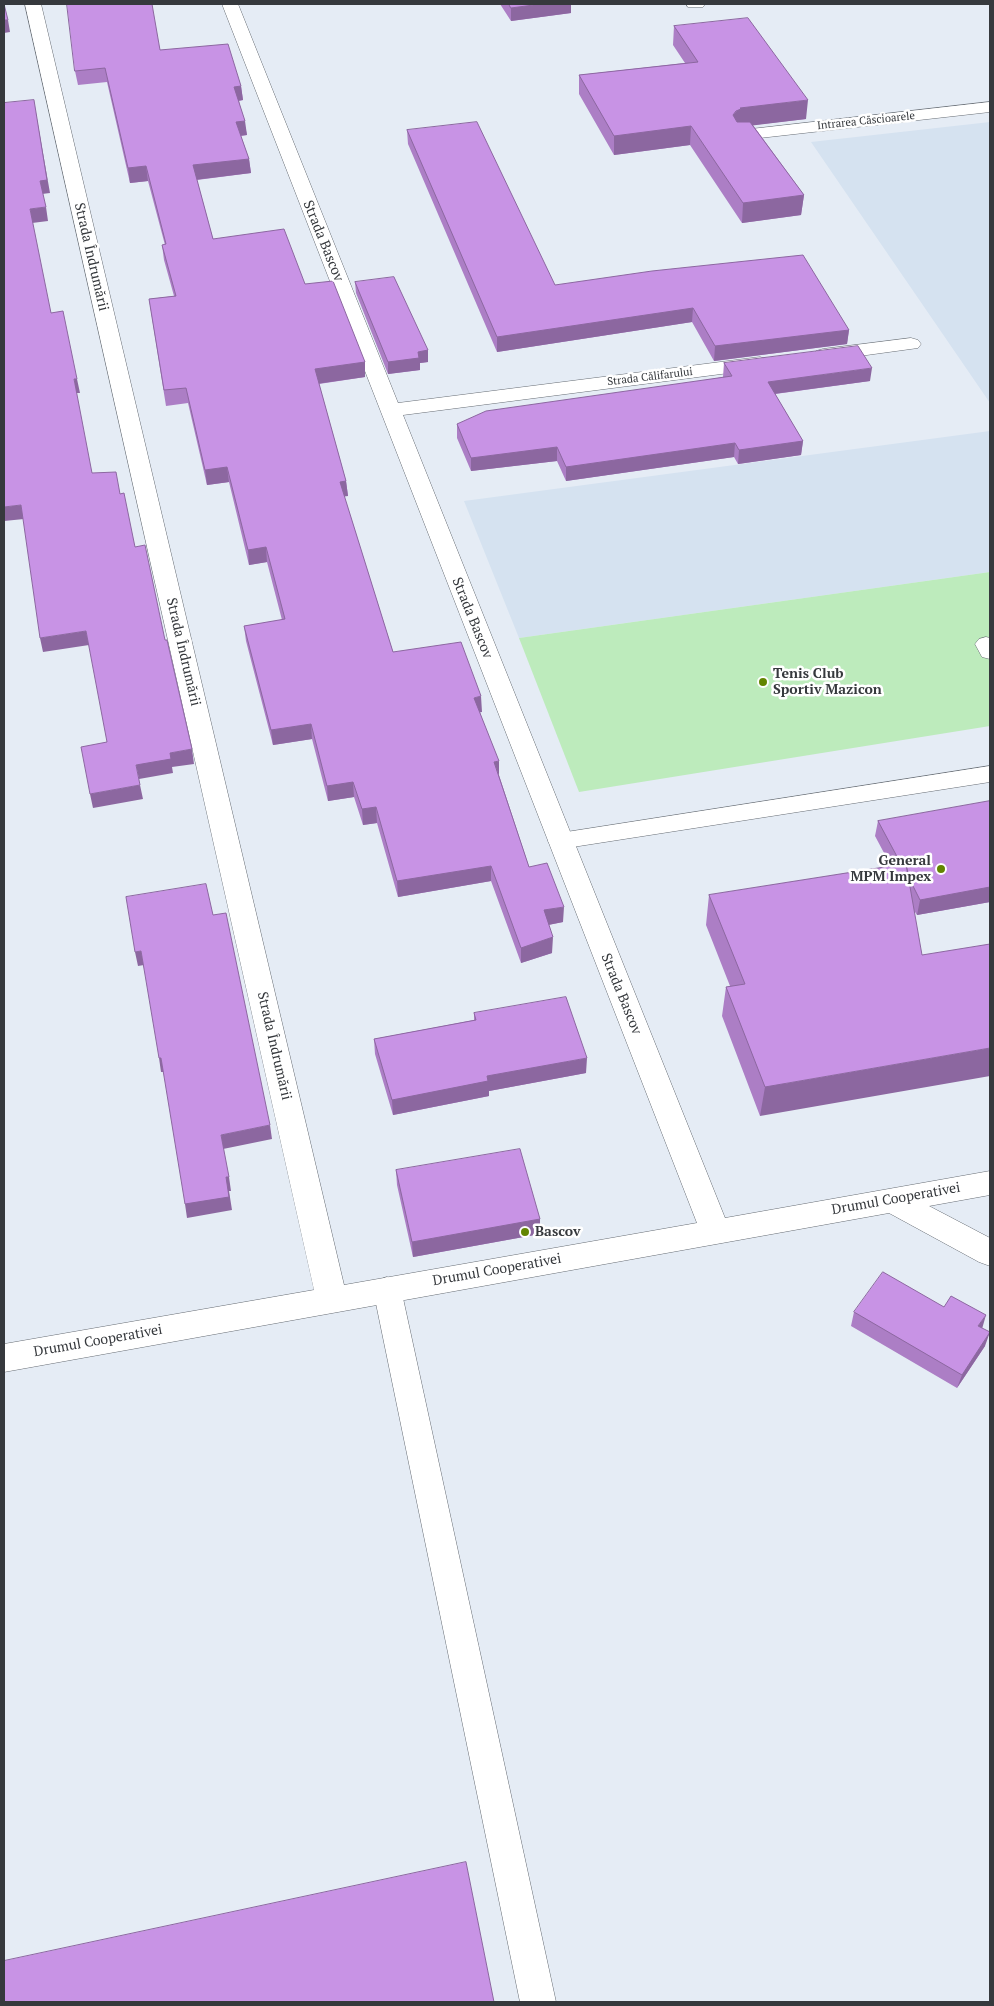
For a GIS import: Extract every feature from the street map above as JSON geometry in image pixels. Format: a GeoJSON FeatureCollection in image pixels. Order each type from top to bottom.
{"type":"FeatureCollection","features":[{"type":"Feature","properties":{"kind":"street","name":"Strada Îndrumării"},"geometry":{"type":"LineString","coordinates":[[33,4],[332,1300]]}},
{"type":"Feature","properties":{"kind":"street","name":"Strada Bascov"},"geometry":{"type":"LineString","coordinates":[[230,4],[715,1231]]}},
{"type":"Feature","properties":{"kind":"street","name":"Intrarea Căscioarele"},"geometry":{"type":"LineString","coordinates":[[742,135],[990,107]]}},
{"type":"Feature","properties":{"kind":"street","name":"Strada Călifarului"},"geometry":{"type":"LineString","coordinates":[[390,410],[911,344]]}},
{"type":"Feature","properties":{"kind":"street","name":"Drumul Cooperativei"},"geometry":{"type":"LineString","coordinates":[[4,1358],[990,1183]]}},
{"type":"Feature","properties":{"kind":"street"},"geometry":{"type":"LineString","coordinates":[[891,1200],[990,1253]]}},
{"type":"Feature","properties":{"kind":"lane"},"geometry":{"type":"LineString","coordinates":[[560,841],[990,774]]}},
{"type":"Feature","properties":{"kind":"lane"},"geometry":{"type":"LineString","coordinates":[[387,1289],[538,2002]]}},
{"type":"Feature","properties":{"kind":"shaded area"},"geometry":{"type":"Polygon","coordinates":[[[990,122],[990,403],[811,142],[990,122]]]}},
{"type":"Feature","properties":{"kind":"shaded area"},"geometry":{"type":"Polygon","coordinates":[[[990,431],[990,572],[519,638],[464,501],[990,431]]]}},
{"type":"Feature","properties":{"kind":"green space","name":"Tenis Club Sportiv Mazicon"},"geometry":{"type":"Polygon","coordinates":[[[990,572],[990,726],[579,792],[519,638],[990,572]]]}},
{"type":"Feature","properties":{"kind":"building"},"geometry":{"type":"Polygon","coordinates":[[[4,4],[8,20],[4,20],[4,4]]]}},
{"type":"Feature","properties":{"kind":"building"},"geometry":{"type":"Polygon","coordinates":[[[67,4],[152,4],[160,50],[228,44],[241,86],[234,87],[245,121],[236,122],[249,159],[193,165],[213,239],[284,229],[305,284],[333,281],[365,362],[315,369],[346,481],[340,482],[393,652],[461,642],[481,696],[474,698],[499,761],[494,762],[529,867],[547,863],[564,907],[544,910],[553,937],[521,948],[491,866],[397,881],[376,807],[362,809],[353,782],[327,786],[311,724],[271,730],[244,626],[285,619],[266,547],[248,550],[227,467],[205,470],[186,388],[164,390],[149,299],[176,296],[162,245],[166,244],[146,166],[128,168],[105,68],[75,71],[67,4]]]}},
{"type":"Feature","properties":{"kind":"building"},"geometry":{"type":"Polygon","coordinates":[[[509,4],[541,4],[511,8],[509,4]]]}},
{"type":"Feature","properties":{"kind":"building"},"geometry":{"type":"Polygon","coordinates":[[[748,18],[808,100],[740,108],[733,115],[737,122],[750,122],[804,195],[743,203],[691,126],[614,136],[579,75],[698,62],[674,26],[748,18]]]}},
{"type":"Feature","properties":{"kind":"building"},"geometry":{"type":"Polygon","coordinates":[[[34,100],[47,180],[40,181],[46,207],[30,209],[51,313],[63,311],[77,379],[74,379],[92,473],[116,472],[120,494],[124,493],[135,547],[145,545],[165,640],[167,640],[192,749],[170,753],[171,759],[136,765],[140,785],[90,794],[81,747],[107,742],[86,631],[40,638],[21,505],[4,507],[4,103],[34,100]]]}},
{"type":"Feature","properties":{"kind":"building"},"geometry":{"type":"Polygon","coordinates":[[[477,122],[555,285],[652,271],[803,255],[849,330],[715,346],[693,308],[497,337],[407,130],[477,122]]]}},
{"type":"Feature","properties":{"kind":"building"},"geometry":{"type":"Polygon","coordinates":[[[394,277],[428,350],[418,352],[419,358],[388,362],[355,282],[394,277]]]}},
{"type":"Feature","properties":{"kind":"building"},"geometry":{"type":"Polygon","coordinates":[[[858,346],[872,368],[768,382],[803,441],[739,450],[735,443],[566,467],[557,447],[471,458],[457,424],[486,411],[732,376],[724,363],[858,346]]]}},
{"type":"Feature","properties":{"kind":"building","name":"General MPM Impex"},"geometry":{"type":"Polygon","coordinates":[[[990,801],[990,887],[920,900],[909,878],[906,864],[901,864],[878,821],[990,801]]]}},
{"type":"Feature","properties":{"kind":"building"},"geometry":{"type":"Polygon","coordinates":[[[906,864],[922,955],[990,944],[990,1048],[765,1087],[726,987],[745,984],[709,895],[906,864]]]}},
{"type":"Feature","properties":{"kind":"building"},"geometry":{"type":"Polygon","coordinates":[[[206,884],[213,915],[226,913],[270,1125],[221,1135],[229,1177],[226,1177],[229,1197],[185,1204],[141,951],[135,952],[126,897],[206,884]]]}},
{"type":"Feature","properties":{"kind":"building"},"geometry":{"type":"Polygon","coordinates":[[[566,997],[587,1058],[487,1076],[488,1081],[392,1100],[374,1039],[476,1020],[474,1013],[566,997]]]}},
{"type":"Feature","properties":{"kind":"building"},"geometry":{"type":"Polygon","coordinates":[[[520,1149],[540,1219],[412,1242],[396,1170],[520,1149]]]}},
{"type":"Feature","properties":{"kind":"building"},"geometry":{"type":"Polygon","coordinates":[[[883,1272],[944,1307],[951,1296],[986,1315],[978,1326],[990,1332],[962,1375],[854,1312],[883,1272]]]}},
{"type":"Feature","properties":{"kind":"building"},"geometry":{"type":"Polygon","coordinates":[[[466,1862],[494,2002],[4,2002],[4,1961],[466,1862]]]}},
{"type":"Feature","properties":{"kind":"place","name":"Tenis Club Sportiv Mazicon"},"geometry":{"type":"Point","coordinates":[763,682]}},
{"type":"Feature","properties":{"kind":"place","name":"General MPM Impex"},"geometry":{"type":"Point","coordinates":[941,869]}},
{"type":"Feature","properties":{"kind":"place","name":"Bascov"},"geometry":{"type":"Point","coordinates":[525,1232]}}]}
